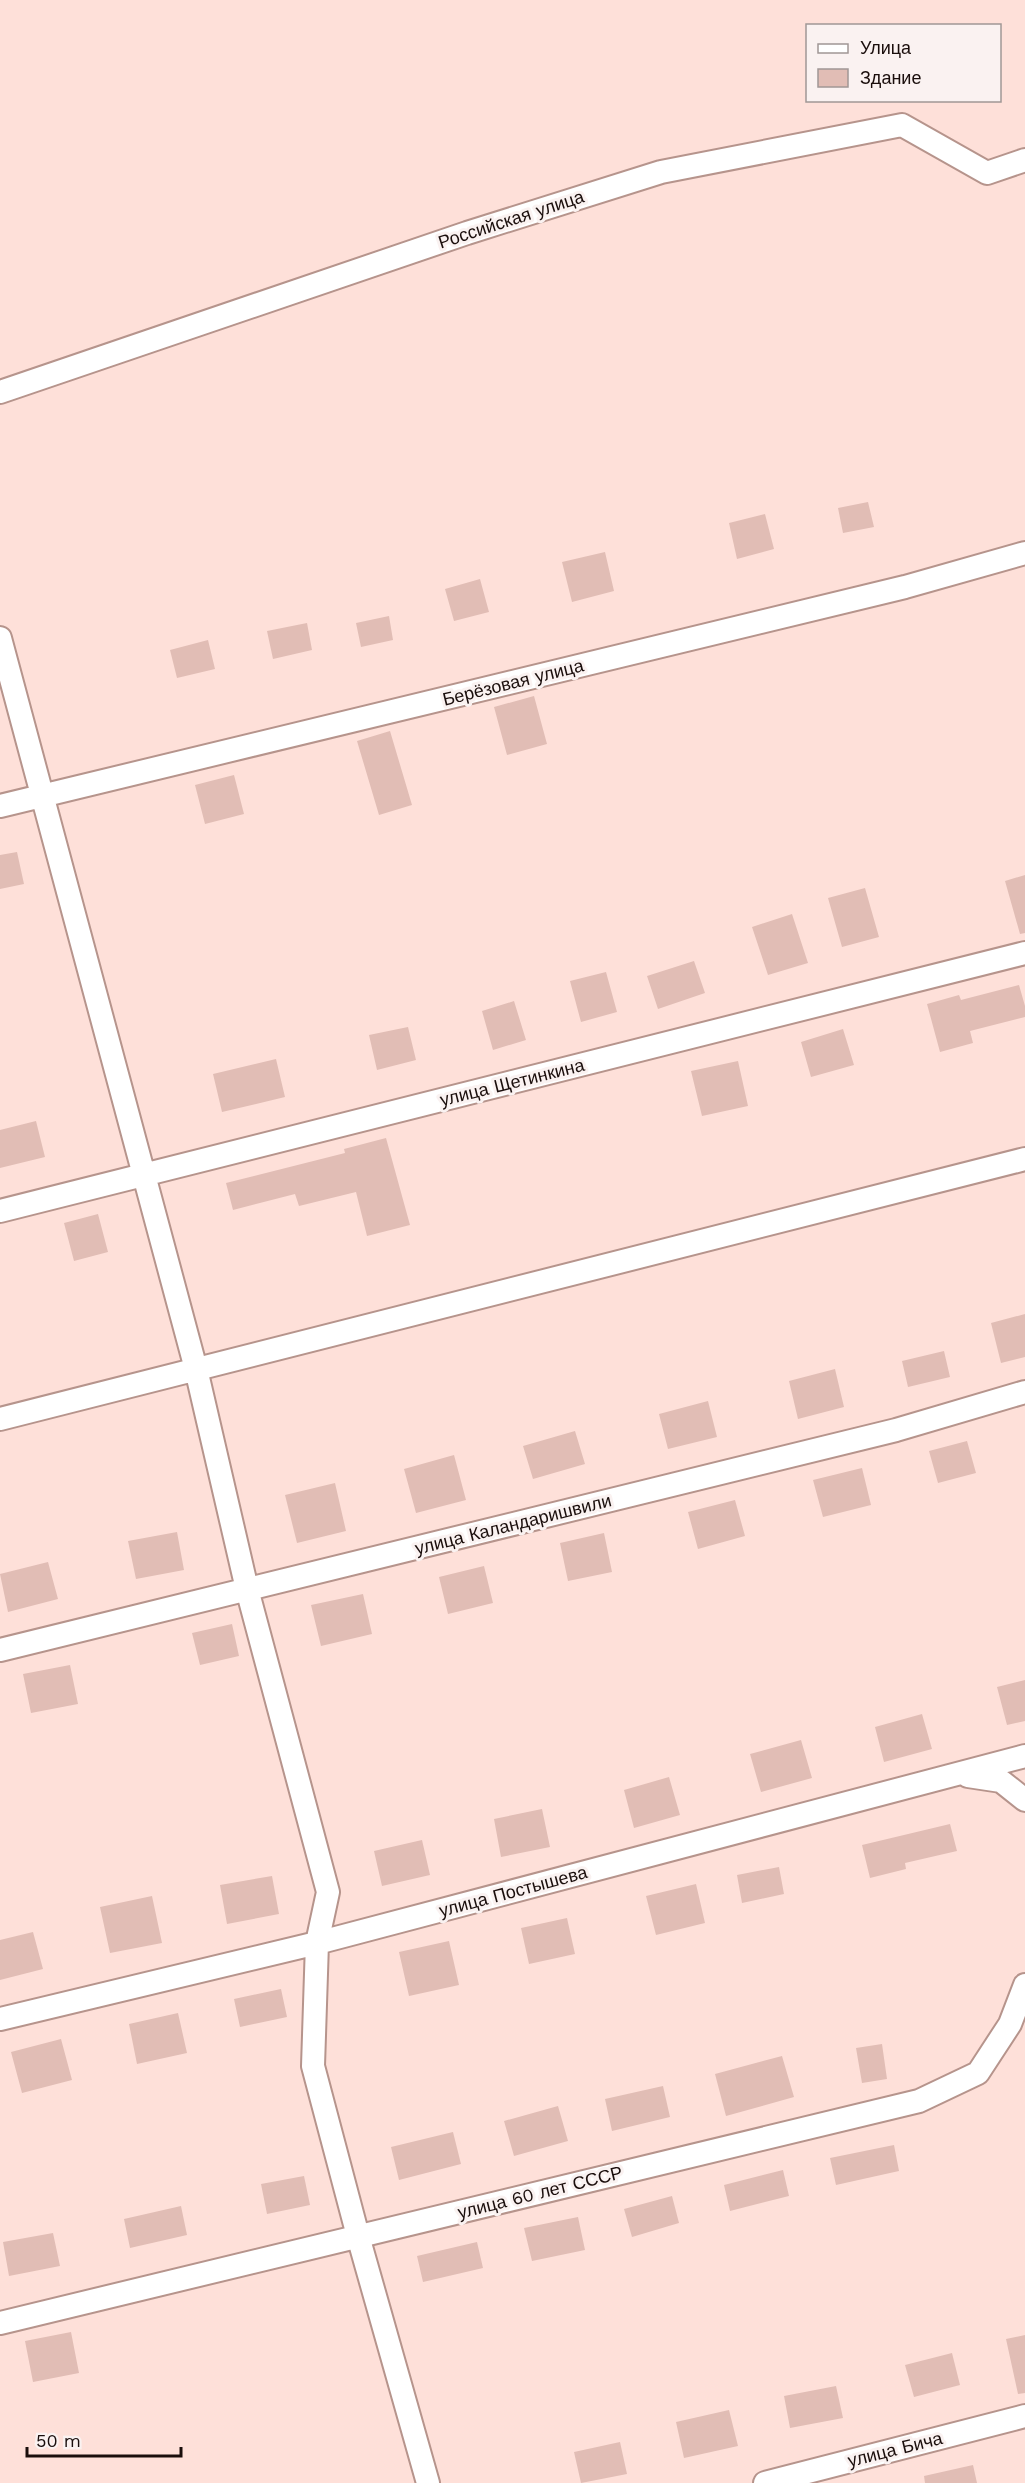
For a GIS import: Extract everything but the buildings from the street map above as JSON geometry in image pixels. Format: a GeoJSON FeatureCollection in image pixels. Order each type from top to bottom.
{"type":"FeatureCollection","features":[{"type":"Feature","properties":{"kind":"street","name":"Российская улица"},"geometry":{"type":"LineString","coordinates":[[0,392],[467,233],[661,172],[902,125],[987,173],[1025,160]]}},
{"type":"Feature","properties":{"kind":"street","name":"Берёзовая улица"},"geometry":{"type":"LineString","coordinates":[[0,806],[905,587],[1025,553]]}},
{"type":"Feature","properties":{"kind":"street"},"geometry":{"type":"LineString","coordinates":[[0,638],[196,1369],[247,1589],[328,1892],[317,1943],[313,2066],[358,2236],[428,2483]]}},
{"type":"Feature","properties":{"kind":"street","name":"улица Щетинкина"},"geometry":{"type":"LineString","coordinates":[[0,1211],[1025,953]]}},
{"type":"Feature","properties":{"kind":"street"},"geometry":{"type":"LineString","coordinates":[[0,1419],[1025,1159]]}},
{"type":"Feature","properties":{"kind":"street","name":"улица Каландаришвили"},"geometry":{"type":"LineString","coordinates":[[0,1650],[896,1430],[1025,1392]]}},
{"type":"Feature","properties":{"kind":"street","name":"улица Постышева"},"geometry":{"type":"LineString","coordinates":[[0,2019],[317,1943],[1025,1756]]}},
{"type":"Feature","properties":{"kind":"street"},"geometry":{"type":"LineString","coordinates":[[957,1774],[1001,1781],[1025,1800]]}},
{"type":"Feature","properties":{"kind":"street","name":"улица 60 лет СССР"},"geometry":{"type":"LineString","coordinates":[[0,2323],[919,2101],[978,2073],[1010,2024],[1025,1985]]}},
{"type":"Feature","properties":{"kind":"street","name":"улица Бича"},"geometry":{"type":"LineString","coordinates":[[765,2483],[1025,2416]]}}]}
